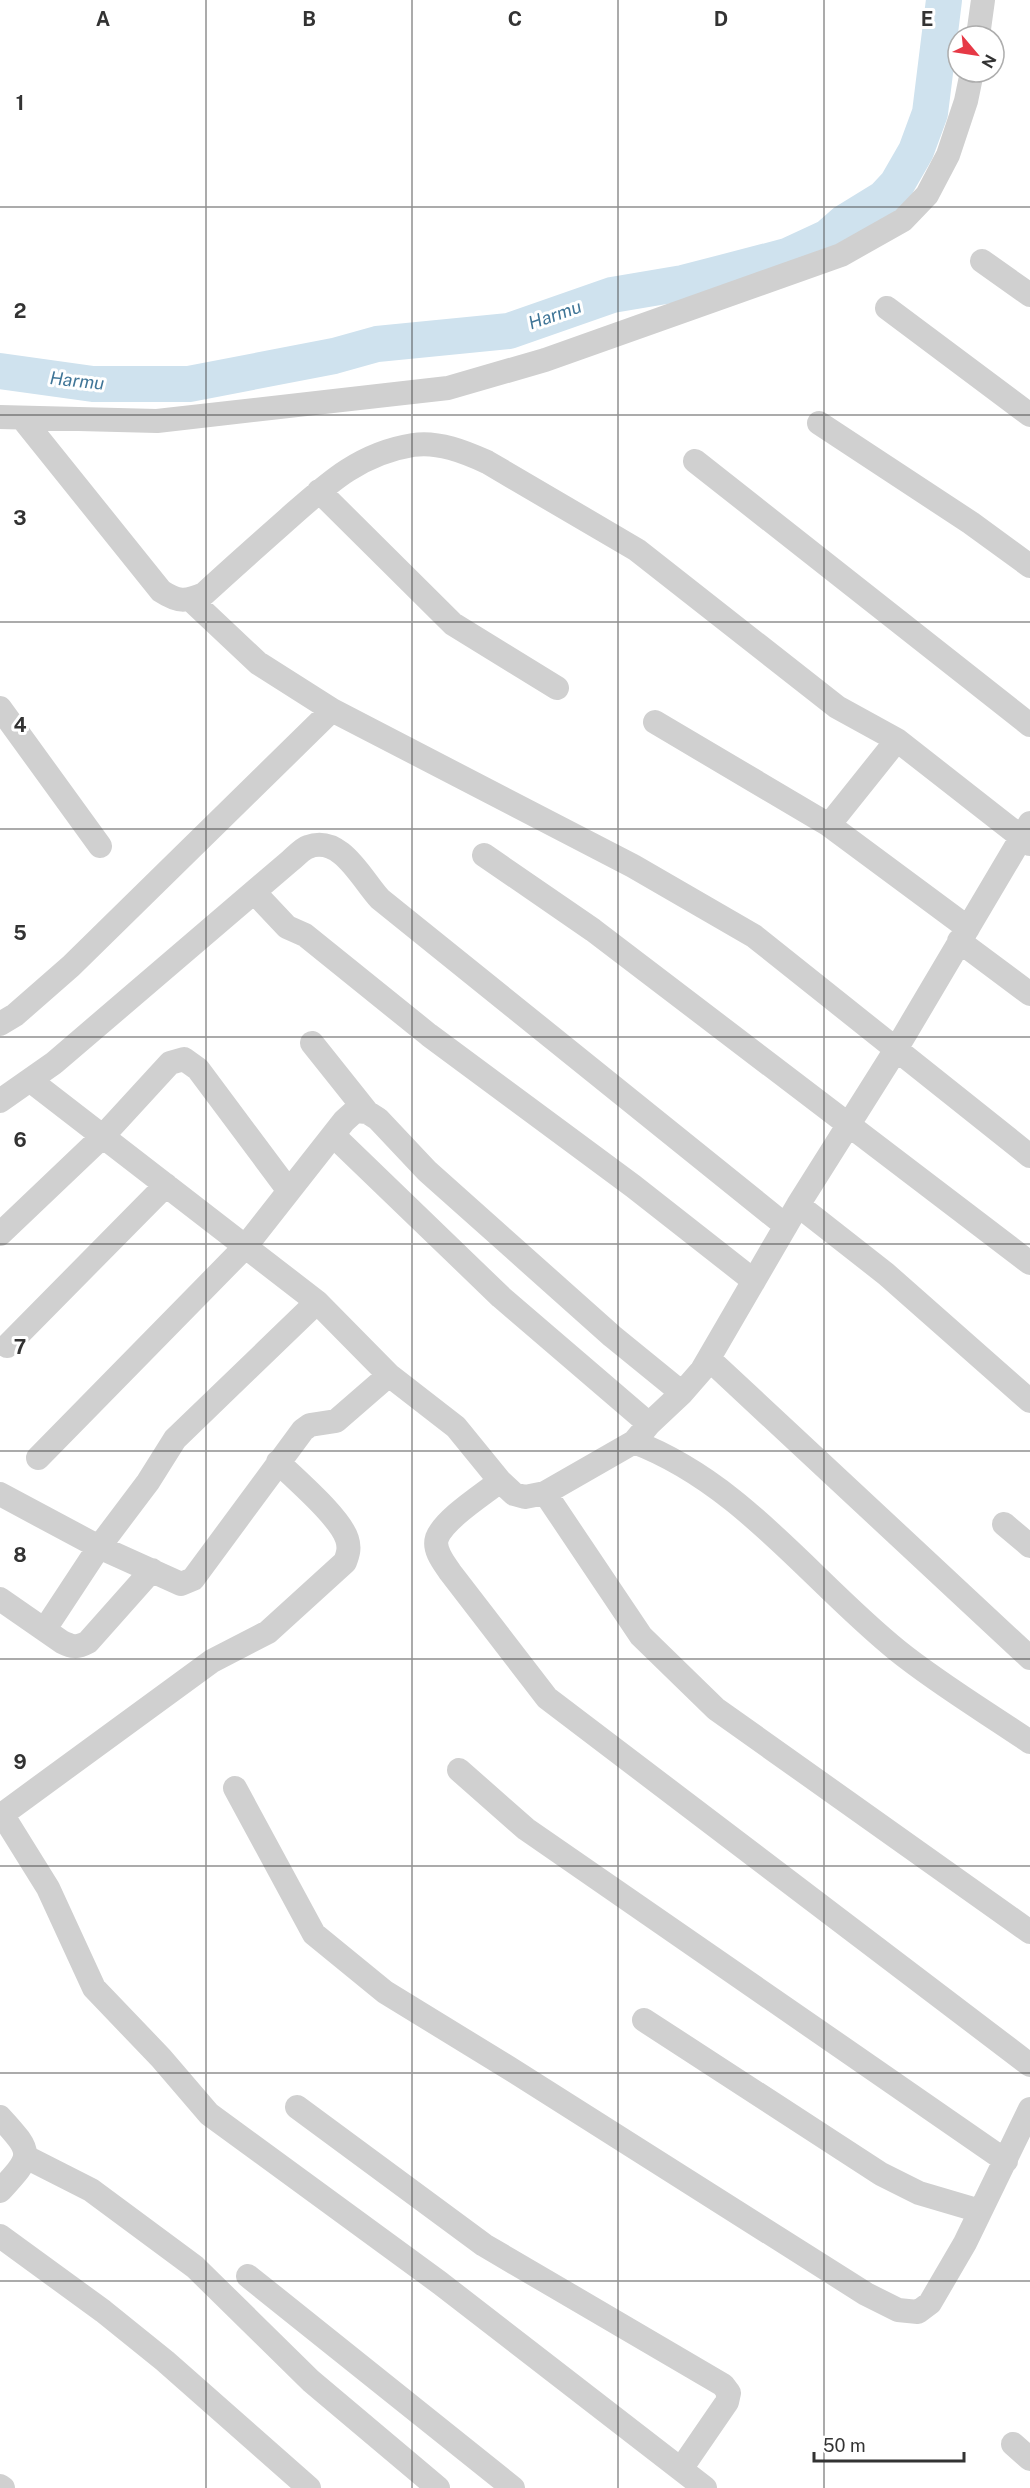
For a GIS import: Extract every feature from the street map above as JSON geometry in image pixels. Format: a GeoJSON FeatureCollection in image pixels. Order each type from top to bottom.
{"type":"FeatureCollection","features":[{"type":"Feature","properties":{"kind":"street"},"geometry":{"type":"LineString","coordinates":[[980,24],[983,0]]}},
{"type":"Feature","properties":{"kind":"street"},"geometry":{"type":"LineString","coordinates":[[11,417],[157,421],[448,388],[545,360],[841,255],[903,220],[927,195],[948,155],[970,84]]}},
{"type":"Feature","properties":{"kind":"street"},"geometry":{"type":"LineString","coordinates":[[982,261],[1030,295]]}},
{"type":"Feature","properties":{"kind":"street"},"geometry":{"type":"LineString","coordinates":[[887,308],[1030,415]]}},
{"type":"Feature","properties":{"kind":"street"},"geometry":{"type":"LineString","coordinates":[[11,417],[161,591],[174,599],[190,599],[204,594],[339,474],[378,454],[414,444],[439,446],[466,452],[488,462],[637,549],[837,707],[897,740],[1027,835],[798,1205],[709,1359],[682,1393],[649,1424],[634,1442],[545,1493],[525,1497],[514,1494],[456,1427],[389,1375],[317,1302],[31,1081]]}},
{"type":"Feature","properties":{"kind":"street"},"geometry":{"type":"LineString","coordinates":[[819,423],[971,523],[1030,566]]}},
{"type":"Feature","properties":{"kind":"street"},"geometry":{"type":"LineString","coordinates":[[695,461],[1030,725]]}},
{"type":"Feature","properties":{"kind":"street"},"geometry":{"type":"LineString","coordinates":[[319,491],[453,624],[557,688]]}},
{"type":"Feature","properties":{"kind":"street"},"geometry":{"type":"LineString","coordinates":[[190,599],[258,663],[333,710],[633,866],[753,936],[1030,1156]]}},
{"type":"Feature","properties":{"kind":"street"},"geometry":{"type":"LineString","coordinates":[[0,708],[100,846]]}},
{"type":"Feature","properties":{"kind":"street"},"geometry":{"type":"LineString","coordinates":[[0,1024],[15,1015],[71,966],[333,710]]}},
{"type":"Feature","properties":{"kind":"street"},"geometry":{"type":"LineString","coordinates":[[655,722],[829,825],[964,935],[1030,994]]}},
{"type":"Feature","properties":{"kind":"street"},"geometry":{"type":"LineString","coordinates":[[829,825],[897,740]]}},
{"type":"Feature","properties":{"kind":"street"},"geometry":{"type":"LineString","coordinates":[[0,1101],[31,1081],[308,847],[325,845],[341,851],[380,899],[786,1226]]}},
{"type":"Feature","properties":{"kind":"street"},"geometry":{"type":"LineString","coordinates":[[484,855],[593,930],[1030,1263]]}},
{"type":"Feature","properties":{"kind":"street"},"geometry":{"type":"LineString","coordinates":[[254,892],[287,927],[305,935],[429,1035],[633,1186],[754,1281]]}},
{"type":"Feature","properties":{"kind":"street"},"geometry":{"type":"LineString","coordinates":[[312,1042],[367,1112],[378,1119],[427,1171],[612,1336],[682,1393]]}},
{"type":"Feature","properties":{"kind":"street"},"geometry":{"type":"LineString","coordinates":[[0,1234],[103,1136],[171,1063],[184,1059],[198,1069],[289,1191]]}},
{"type":"Feature","properties":{"kind":"street"},"geometry":{"type":"LineString","coordinates":[[38,1458],[245,1246],[333,1135],[355,1111],[367,1112]]}},
{"type":"Feature","properties":{"kind":"street"},"geometry":{"type":"LineString","coordinates":[[333,1135],[501,1297],[649,1424]]}},
{"type":"Feature","properties":{"kind":"street"},"geometry":{"type":"LineString","coordinates":[[7,1346],[166,1185]]}},
{"type":"Feature","properties":{"kind":"street"},"geometry":{"type":"LineString","coordinates":[[798,1205],[886,1274],[1030,1401]]}},
{"type":"Feature","properties":{"kind":"street"},"geometry":{"type":"LineString","coordinates":[[45,1629],[99,1547],[148,1482],[176,1439],[317,1302]]}},
{"type":"Feature","properties":{"kind":"street"},"geometry":{"type":"LineString","coordinates":[[709,1359],[1030,1658]]}},
{"type":"Feature","properties":{"kind":"street"},"geometry":{"type":"LineString","coordinates":[[0,1494],[99,1547],[181,1584],[193,1579],[303,1430],[310,1425],[336,1421],[389,1375]]}},
{"type":"Feature","properties":{"kind":"street"},"geometry":{"type":"LineString","coordinates":[[634,1442],[665,1454],[723,1491],[898,1651],[1030,1742]]}},
{"type":"Feature","properties":{"kind":"street"},"geometry":{"type":"LineString","coordinates":[[278,1462],[336,1520],[347,1538],[349,1552],[345,1562],[268,1632],[212,1661],[1,1815],[48,1888],[94,1988],[209,2114],[440,2283],[705,2488]]}},
{"type":"Feature","properties":{"kind":"street"},"geometry":{"type":"LineString","coordinates":[[500,1480],[448,1524],[437,1538],[437,1550],[450,1572],[547,1698],[1030,2065]]}},
{"type":"Feature","properties":{"kind":"street"},"geometry":{"type":"LineString","coordinates":[[545,1493],[641,1636],[691,1682],[716,1709],[1030,1932]]}},
{"type":"Feature","properties":{"kind":"street"},"geometry":{"type":"LineString","coordinates":[[1004,1524],[1030,1546]]}},
{"type":"Feature","properties":{"kind":"street"},"geometry":{"type":"LineString","coordinates":[[0,1599],[72,1647],[81,1646],[88,1642],[152,1570]]}},
{"type":"Feature","properties":{"kind":"street"},"geometry":{"type":"LineString","coordinates":[[459,1770],[526,1829],[1006,2161]]}},
{"type":"Feature","properties":{"kind":"street"},"geometry":{"type":"LineString","coordinates":[[235,1788],[314,1934],[385,1992],[519,2074],[866,2294],[898,2310],[918,2312],[930,2302],[965,2243],[1030,2109]]}},
{"type":"Feature","properties":{"kind":"street"},"geometry":{"type":"LineString","coordinates":[[644,2020],[881,2174],[919,2193],[980,2211]]}},
{"type":"Feature","properties":{"kind":"street"},"geometry":{"type":"LineString","coordinates":[[297,2108],[483,2245],[723,2385],[729,2393],[728,2402],[681,2469]]}},
{"type":"Feature","properties":{"kind":"street"},"geometry":{"type":"LineString","coordinates":[[0,2117],[26,2149],[23,2166],[0,2191]]}},
{"type":"Feature","properties":{"kind":"street"},"geometry":{"type":"LineString","coordinates":[[26,2157],[91,2190],[195,2267],[311,2381],[438,2488]]}},
{"type":"Feature","properties":{"kind":"street"},"geometry":{"type":"LineString","coordinates":[[0,2236],[103,2311],[165,2361],[309,2488]]}},
{"type":"Feature","properties":{"kind":"street"},"geometry":{"type":"LineString","coordinates":[[248,2276],[513,2488]]}},
{"type":"Feature","properties":{"kind":"waterway","name":"Harmu"},"geometry":{"type":"LineString","coordinates":[[0,371],[93,384],[189,384],[334,356],[377,344],[509,331],[612,295],[683,283],[787,256],[828,237],[845,222],[884,198],[897,184],[916,151],[930,113],[944,0]]}}]}
